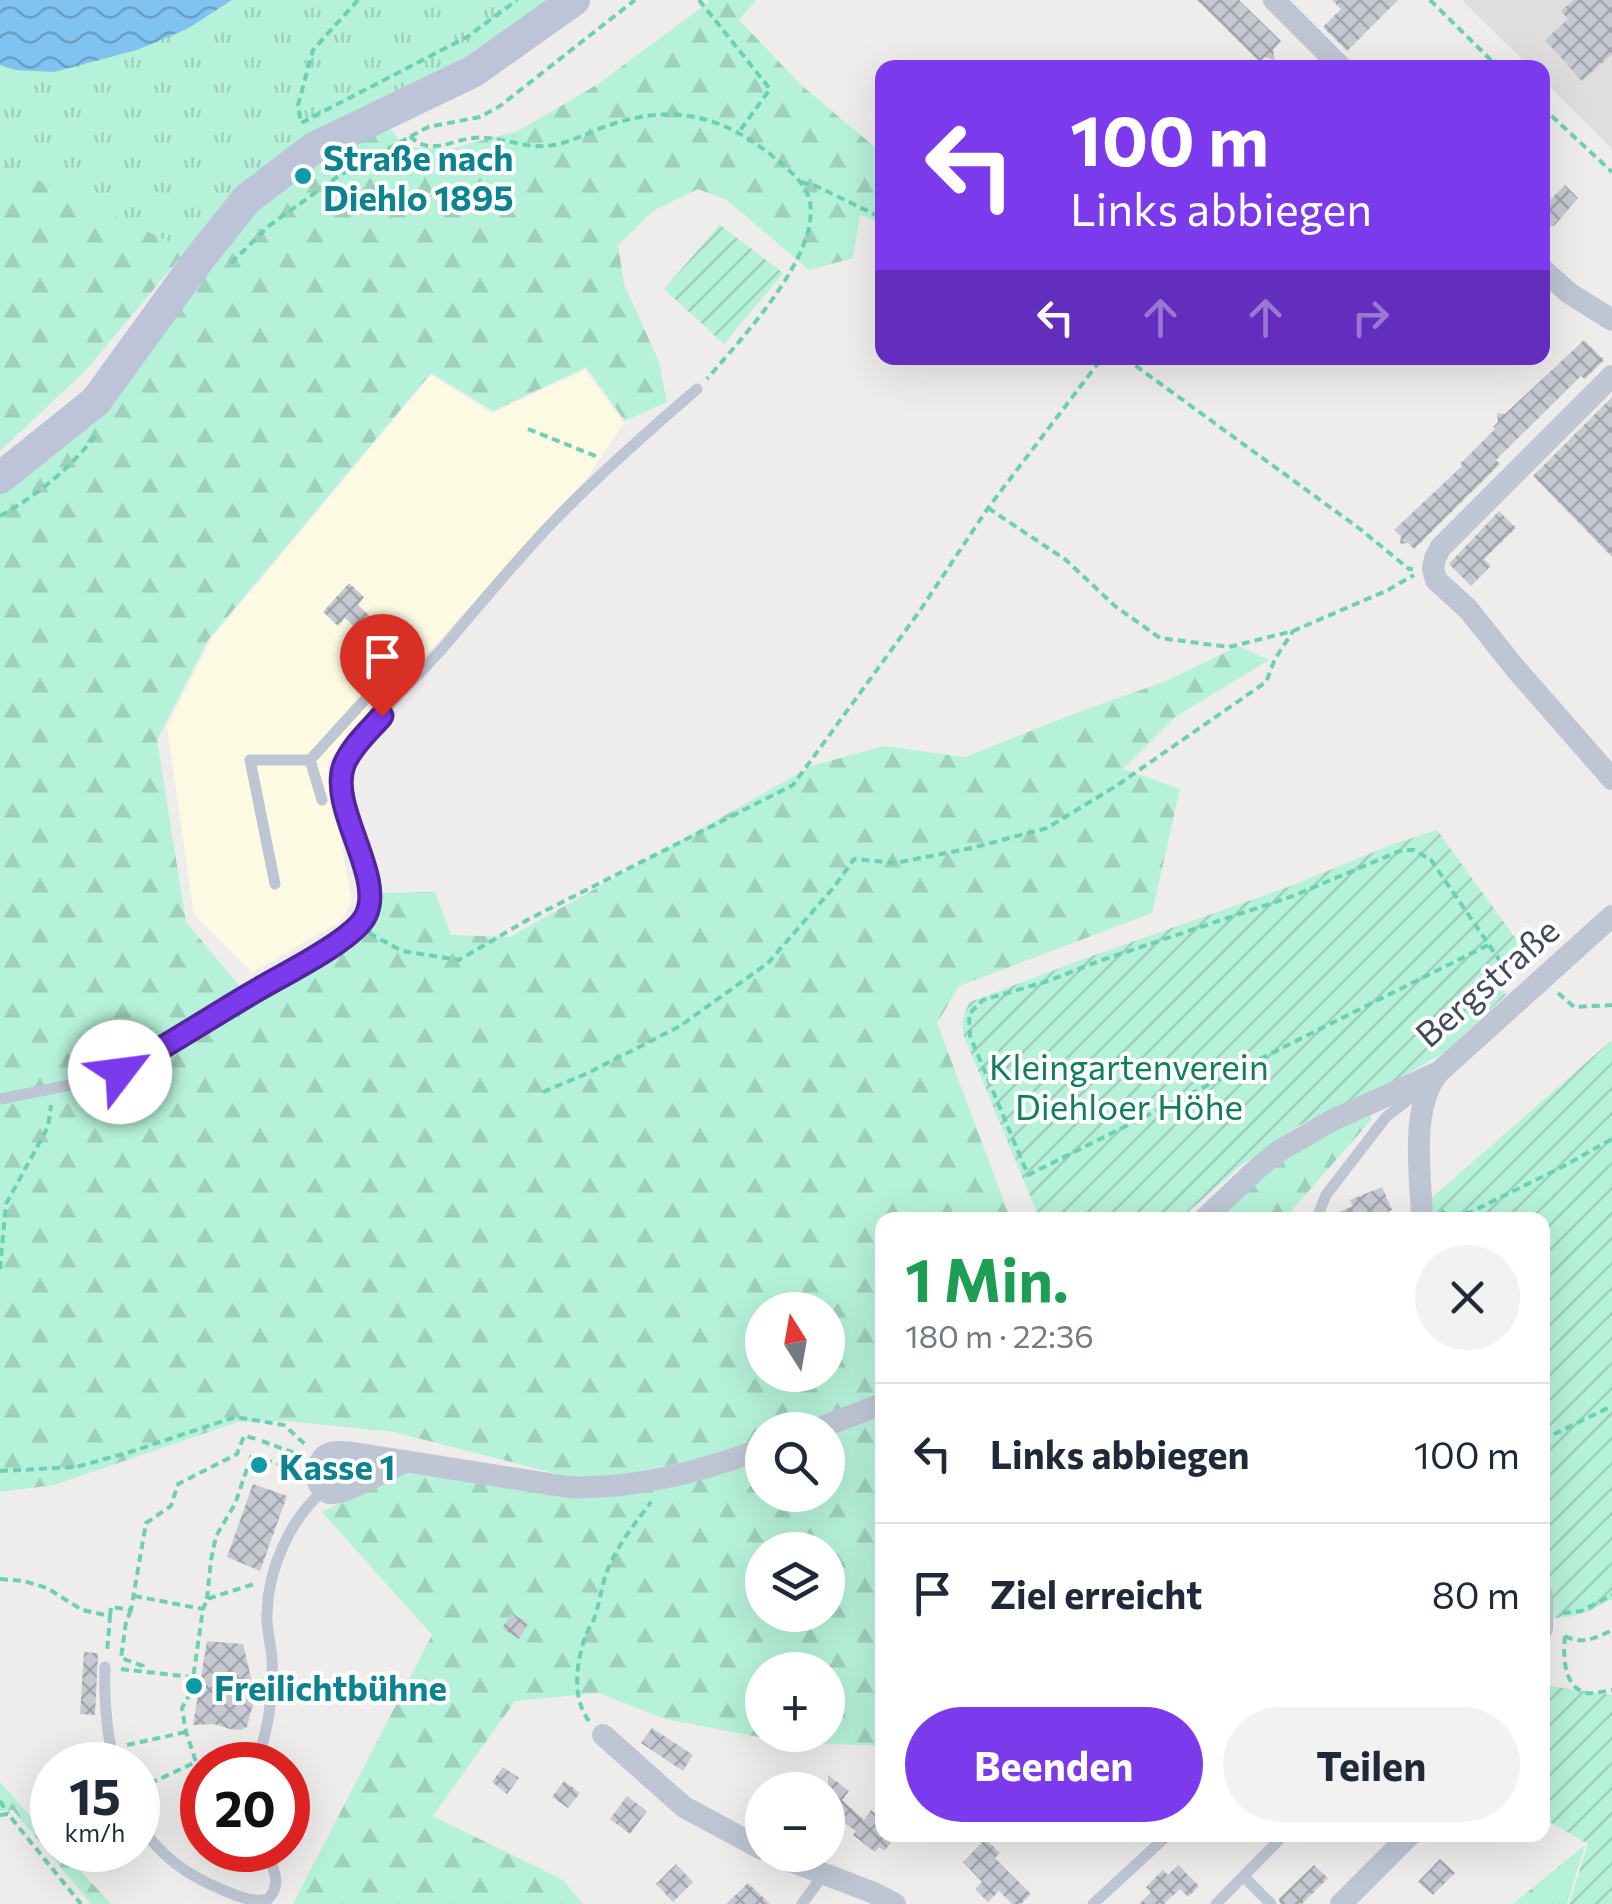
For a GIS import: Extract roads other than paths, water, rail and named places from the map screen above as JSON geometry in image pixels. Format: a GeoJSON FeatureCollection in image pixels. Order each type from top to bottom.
{"type":"FeatureCollection","features":[{"type":"Feature","properties":{"kind":"main road"},"geometry":{"type":"LineString","coordinates":[[0,478],[96,401],[247,199],[314,148],[474,71],[574,0]]}},
{"type":"Feature","properties":{"kind":"street"},"geometry":{"type":"LineString","coordinates":[[1274,0],[1334,60]]}},
{"type":"Feature","properties":{"kind":"street"},"geometry":{"type":"LineString","coordinates":[[1550,276],[1612,320]]}},
{"type":"Feature","properties":{"kind":"street"},"geometry":{"type":"LineString","coordinates":[[1612,376],[1441,547],[1433,569],[1442,588],[1468,609],[1612,779]]}},
{"type":"Feature","properties":{"kind":"street","name":"Bergstraße"},"geometry":{"type":"LineString","coordinates":[[1211,1212],[1280,1151],[1331,1121],[1435,1076],[1612,916]]}},
{"type":"Feature","properties":{"kind":"street"},"geometry":{"type":"LineString","coordinates":[[1422,1212],[1423,1102],[1435,1076]]}},
{"type":"Feature","properties":{"kind":"street"},"geometry":{"type":"LineString","coordinates":[[845,1418],[875,1407]]}},
{"type":"Feature","properties":{"kind":"street"},"geometry":{"type":"LineString","coordinates":[[406,1462],[336,1494],[326,1493],[319,1471],[330,1452],[340,1452],[406,1462],[568,1487],[600,1488],[676,1474],[745,1455]]}},
{"type":"Feature","properties":{"kind":"street"},"geometry":{"type":"LineString","coordinates":[[603,1735],[684,1807],[745,1840]]}},
{"type":"Feature","properties":{"kind":"street"},"geometry":{"type":"LineString","coordinates":[[1341,1904],[1403,1842]]}},
{"type":"Feature","properties":{"kind":"street"},"geometry":{"type":"LineString","coordinates":[[816,1872],[895,1904]]}},
{"type":"Feature","properties":{"kind":"lane"},"geometry":{"type":"LineString","coordinates":[[0,1099],[120,1072],[332,946],[366,917],[370,891],[345,803],[344,765],[382,716],[550,525],[697,390]]}},
{"type":"Feature","properties":{"kind":"lane"},"geometry":{"type":"LineString","coordinates":[[369,629],[419,674]]}},
{"type":"Feature","properties":{"kind":"lane"},"geometry":{"type":"LineString","coordinates":[[275,884],[250,760],[310,760],[401,660]]}},
{"type":"Feature","properties":{"kind":"lane"},"geometry":{"type":"LineString","coordinates":[[310,760],[322,800]]}},
{"type":"Feature","properties":{"kind":"lane"},"geometry":{"type":"LineString","coordinates":[[1319,1212],[1326,1196],[1386,1117],[1435,1076]]}},
{"type":"Feature","properties":{"kind":"lane"},"geometry":{"type":"LineString","coordinates":[[263,1742],[271,1690],[267,1608],[273,1576],[309,1502],[319,1471]]}},
{"type":"Feature","properties":{"kind":"lane"},"geometry":{"type":"LineString","coordinates":[[106,1667],[104,1709],[110,1742]]}},
{"type":"Feature","properties":{"kind":"lane"},"geometry":{"type":"LineString","coordinates":[[1093,1904],[1160,1842]]}},
{"type":"Feature","properties":{"kind":"lane"},"geometry":{"type":"LineString","coordinates":[[1216,1904],[1277,1842]]}},
{"type":"Feature","properties":{"kind":"lane"},"geometry":{"type":"LineString","coordinates":[[160,1851],[180,1868]]}},
{"type":"Feature","properties":{"kind":"lane"},"geometry":{"type":"LineString","coordinates":[[187,1872],[253,1901],[268,1899],[276,1890],[274,1872]]}},
{"type":"Feature","properties":{"kind":"lane"},"geometry":{"type":"LineString","coordinates":[[802,1904],[823,1875]]}},
{"type":"Feature","properties":{"kind":"lane"},"geometry":{"type":"LineString","coordinates":[[1244,1876],[1271,1904]]}},
{"type":"Feature","properties":{"kind":"water"},"geometry":{"type":"Polygon","coordinates":[[[0,0],[232,0],[187,29],[137,50],[54,72],[15,70],[0,65],[0,0]]]}},
{"type":"Feature","properties":{"kind":"place","name":"Straße nach Diehlo 1895"},"geometry":{"type":"Point","coordinates":[303,176]}},
{"type":"Feature","properties":{"kind":"place","name":"Kasse 1"},"geometry":{"type":"Point","coordinates":[259,1465]}},
{"type":"Feature","properties":{"kind":"place","name":"Freilichtbühne"},"geometry":{"type":"Point","coordinates":[194,1686]}},
{"type":"Feature","properties":{"kind":"park label","name":"Kleingartenverein Diehloer Höhe"},"geometry":{"type":"Point","coordinates":[1129,1085]}}]}
